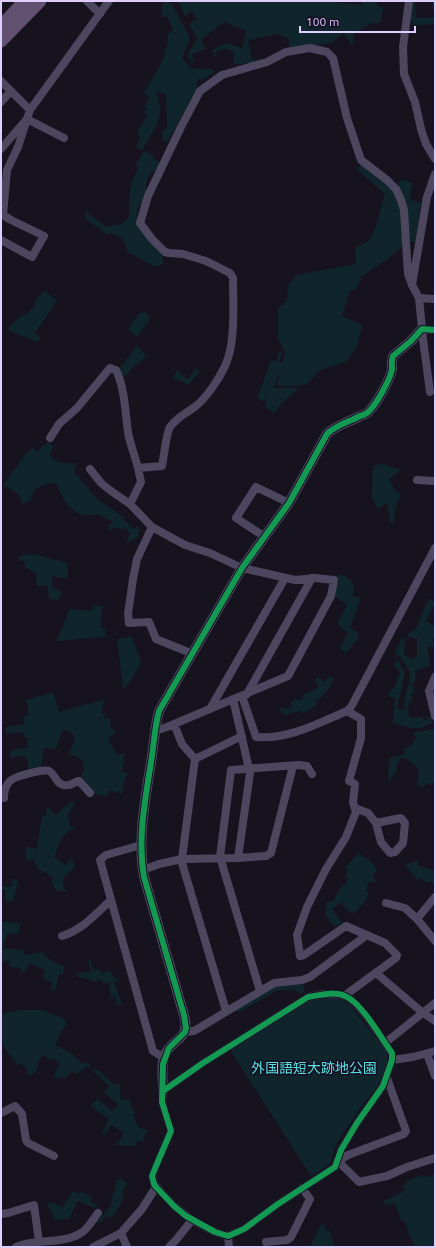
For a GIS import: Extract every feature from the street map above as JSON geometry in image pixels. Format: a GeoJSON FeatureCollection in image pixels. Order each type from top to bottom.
{"type":"FeatureCollection","features":[{"type":"Feature","properties":{"kind":"main road"},"geometry":{"type":"LineString","coordinates":[[1,26],[25,1]]}},
{"type":"Feature","properties":{"kind":"main road"},"geometry":{"type":"LineString","coordinates":[[1,41],[40,1]]}},
{"type":"Feature","properties":{"kind":"street"},"geometry":{"type":"LineString","coordinates":[[87,1],[100,14]]}},
{"type":"Feature","properties":{"kind":"street"},"geometry":{"type":"LineString","coordinates":[[1,240],[32,257],[44,236],[2,215],[6,170],[18,147],[30,110],[109,1]]}},
{"type":"Feature","properties":{"kind":"street"},"geometry":{"type":"LineString","coordinates":[[409,1],[403,48],[404,74],[415,102],[426,144],[435,159]]}},
{"type":"Feature","properties":{"kind":"street"},"geometry":{"type":"LineString","coordinates":[[138,468],[162,466],[169,428],[180,416],[196,406],[210,392],[226,366],[233,330],[233,278],[230,273],[206,261],[183,254],[165,252],[152,239],[140,223],[148,196],[200,91],[222,75],[267,62],[286,52],[310,48],[327,52],[331,55],[333,58],[347,118],[361,160],[387,180],[396,189],[401,200],[404,210],[408,274],[419,298],[430,392]]}},
{"type":"Feature","properties":{"kind":"street"},"geometry":{"type":"LineString","coordinates":[[1,81],[30,110]]}},
{"type":"Feature","properties":{"kind":"street"},"geometry":{"type":"LineString","coordinates":[[1,102],[11,91]]}},
{"type":"Feature","properties":{"kind":"street"},"geometry":{"type":"LineString","coordinates":[[27,119],[64,138]]}},
{"type":"Feature","properties":{"kind":"street"},"geometry":{"type":"LineString","coordinates":[[1,149],[27,119]]}},
{"type":"Feature","properties":{"kind":"street"},"geometry":{"type":"LineString","coordinates":[[412,285],[427,197],[435,174]]}},
{"type":"Feature","properties":{"kind":"street"},"geometry":{"type":"LineString","coordinates":[[419,298],[435,299]]}},
{"type":"Feature","properties":{"kind":"street"},"geometry":{"type":"LineString","coordinates":[[185,1032],[186,1022],[141,860],[143,814],[159,711],[242,568],[289,503],[327,434],[371,409],[386,385],[392,370],[393,356],[422,330],[435,330]]}},
{"type":"Feature","properties":{"kind":"street"},"geometry":{"type":"LineString","coordinates":[[50,438],[59,424],[76,408],[110,368],[116,370],[121,383],[128,434],[141,482],[130,504]]}},
{"type":"Feature","properties":{"kind":"street"},"geometry":{"type":"LineString","coordinates":[[90,469],[101,483],[130,504],[152,527],[185,545],[210,553],[242,568],[295,580],[312,578],[334,580],[331,596],[288,676],[174,724],[155,730]]}},
{"type":"Feature","properties":{"kind":"street"},"geometry":{"type":"LineString","coordinates":[[417,480],[435,481]]}},
{"type":"Feature","properties":{"kind":"street"},"geometry":{"type":"LineString","coordinates":[[265,537],[236,518],[256,487],[289,503]]}},
{"type":"Feature","properties":{"kind":"street"},"geometry":{"type":"LineString","coordinates":[[152,527],[137,559],[132,579],[128,614],[129,623],[149,622],[156,639],[193,654]]}},
{"type":"Feature","properties":{"kind":"street"},"geometry":{"type":"LineString","coordinates":[[312,578],[244,695],[256,737],[282,736],[347,711],[351,707],[435,548]]}},
{"type":"Feature","properties":{"kind":"street"},"geometry":{"type":"LineString","coordinates":[[210,709],[285,578]]}},
{"type":"Feature","properties":{"kind":"street"},"geometry":{"type":"LineString","coordinates":[[435,677],[429,691],[435,714]]}},
{"type":"Feature","properties":{"kind":"street"},"geometry":{"type":"LineString","coordinates":[[233,700],[250,769],[238,858]]}},
{"type":"Feature","properties":{"kind":"street"},"geometry":{"type":"LineString","coordinates":[[344,996],[396,958],[397,955],[385,943],[346,926],[304,955],[300,956],[297,935],[317,884],[346,837],[356,812],[353,802],[355,784],[349,781],[356,762],[361,738],[361,719],[347,711]]}},
{"type":"Feature","properties":{"kind":"street"},"geometry":{"type":"LineString","coordinates":[[174,724],[182,744],[195,759],[182,864],[226,1011]]}},
{"type":"Feature","properties":{"kind":"street"},"geometry":{"type":"LineString","coordinates":[[195,759],[242,736]]}},
{"type":"Feature","properties":{"kind":"street"},"geometry":{"type":"LineString","coordinates":[[143,870],[159,864],[182,859],[238,858],[266,856],[271,853],[293,766]]}},
{"type":"Feature","properties":{"kind":"street"},"geometry":{"type":"LineString","coordinates":[[260,991],[220,858],[231,770],[307,766],[312,774]]}},
{"type":"Feature","properties":{"kind":"street"},"geometry":{"type":"LineString","coordinates":[[1,798],[4,798],[4,790],[11,780],[45,770],[51,772],[60,784],[68,786],[79,781],[90,793]]}},
{"type":"Feature","properties":{"kind":"street"},"geometry":{"type":"LineString","coordinates":[[355,808],[368,813],[376,823],[381,842],[390,853],[395,852],[403,843],[405,823],[400,818],[376,823]]}},
{"type":"Feature","properties":{"kind":"street"},"geometry":{"type":"LineString","coordinates":[[142,845],[106,855],[100,860],[153,1051],[164,1058]]}},
{"type":"Feature","properties":{"kind":"street"},"geometry":{"type":"LineString","coordinates":[[417,919],[435,897]]}},
{"type":"Feature","properties":{"kind":"street"},"geometry":{"type":"LineString","coordinates":[[62,936],[72,933],[92,918],[111,900]]}},
{"type":"Feature","properties":{"kind":"street"},"geometry":{"type":"LineString","coordinates":[[386,903],[405,908],[417,919],[435,941]]}},
{"type":"Feature","properties":{"kind":"street"},"geometry":{"type":"LineString","coordinates":[[163,1091],[203,1063],[308,997],[323,994],[344,996],[354,1002],[364,1013],[392,1053],[392,1060],[383,1086],[356,1124],[341,1150],[335,1167],[278,1204],[244,1229],[228,1236],[215,1232],[192,1220],[174,1206],[156,1187],[152,1176],[171,1131],[162,1102],[163,1064],[169,1048],[185,1032],[194,1030],[274,983],[302,980],[310,977],[367,936]]}},
{"type":"Feature","properties":{"kind":"street"},"geometry":{"type":"LineString","coordinates":[[376,973],[422,1013],[435,1021]]}},
{"type":"Feature","properties":{"kind":"street"},"geometry":{"type":"LineString","coordinates":[[385,1044],[435,1003]]}},
{"type":"Feature","properties":{"kind":"street"},"geometry":{"type":"LineString","coordinates":[[392,1060],[427,1054],[435,1051]]}},
{"type":"Feature","properties":{"kind":"street"},"geometry":{"type":"LineString","coordinates":[[427,1054],[435,1076]]}},
{"type":"Feature","properties":{"kind":"street"},"geometry":{"type":"LineString","coordinates":[[338,1162],[348,1155],[404,1134],[406,1131],[387,1078]]}},
{"type":"Feature","properties":{"kind":"street"},"geometry":{"type":"LineString","coordinates":[[1,1113],[15,1106],[22,1114],[26,1140],[28,1143],[54,1156]]}},
{"type":"Feature","properties":{"kind":"street"},"geometry":{"type":"LineString","coordinates":[[338,1162],[359,1182],[387,1176],[407,1167],[435,1158]]}},
{"type":"Feature","properties":{"kind":"street"},"geometry":{"type":"LineString","coordinates":[[93,1247],[121,1233],[142,1208],[156,1187]]}},
{"type":"Feature","properties":{"kind":"street"},"geometry":{"type":"LineString","coordinates":[[266,1242],[287,1240],[291,1237],[310,1199],[302,1188]]}},
{"type":"Feature","properties":{"kind":"street"},"geometry":{"type":"LineString","coordinates":[[1,1214],[34,1205],[39,1242]]}},
{"type":"Feature","properties":{"kind":"street"},"geometry":{"type":"LineString","coordinates":[[16,1247],[68,1238],[82,1233],[98,1213]]}},
{"type":"Feature","properties":{"kind":"street"},"geometry":{"type":"LineString","coordinates":[[169,1247],[192,1220]]}},
{"type":"Feature","properties":{"kind":"street"},"geometry":{"type":"LineString","coordinates":[[121,1233],[127,1247]]}},
{"type":"Feature","properties":{"kind":"street"},"geometry":{"type":"LineString","coordinates":[[228,1236],[229,1247]]}},
{"type":"Feature","properties":{"kind":"green space"},"geometry":{"type":"Polygon","coordinates":[[[178,1],[324,1],[362,5],[362,1],[367,3],[376,1],[379,7],[384,6],[380,23],[372,23],[354,34],[353,44],[350,44],[343,33],[332,43],[289,49],[289,39],[278,34],[248,40],[252,60],[257,60],[257,63],[233,64],[234,52],[227,50],[226,48],[216,52],[217,55],[213,57],[213,50],[226,43],[242,48],[246,31],[224,22],[201,40],[206,49],[192,54],[194,62],[192,62],[187,56],[197,38],[189,24],[197,19],[191,11],[185,16],[178,1]]]}},
{"type":"Feature","properties":{"kind":"green space"},"geometry":{"type":"Polygon","coordinates":[[[411,1],[415,1],[416,18],[434,17],[432,2],[435,2],[435,27],[434,24],[413,26],[412,21],[408,21],[411,1]]]}},
{"type":"Feature","properties":{"kind":"green space"},"geometry":{"type":"Polygon","coordinates":[[[164,2],[171,3],[189,35],[189,41],[182,58],[191,68],[212,69],[215,72],[202,80],[200,79],[196,81],[198,86],[168,141],[164,142],[162,135],[163,131],[167,128],[166,95],[156,91],[161,109],[156,127],[142,150],[136,147],[140,137],[137,132],[147,115],[144,112],[147,108],[144,106],[149,98],[144,93],[163,58],[166,50],[168,34],[173,30],[167,16],[163,18],[161,8],[164,2]]]}},
{"type":"Feature","properties":{"kind":"green space"},"geometry":{"type":"Polygon","coordinates":[[[144,151],[153,155],[153,159],[158,161],[159,169],[150,173],[146,182],[146,193],[143,201],[137,209],[137,223],[162,253],[163,264],[156,267],[127,252],[125,242],[118,235],[111,233],[107,235],[86,219],[86,209],[89,214],[106,227],[122,224],[129,216],[129,198],[132,181],[138,170],[136,164],[144,151]]]}},
{"type":"Feature","properties":{"kind":"green space"},"geometry":{"type":"Polygon","coordinates":[[[361,164],[394,191],[401,212],[404,245],[389,258],[362,276],[356,290],[350,290],[342,316],[363,325],[355,350],[346,362],[320,370],[306,385],[280,386],[277,384],[279,374],[273,388],[299,388],[282,403],[274,413],[266,408],[266,395],[264,401],[257,399],[271,360],[276,361],[279,351],[282,352],[279,363],[282,363],[285,352],[278,339],[278,308],[287,301],[288,285],[296,275],[356,264],[355,248],[369,241],[375,228],[385,194],[358,170],[361,164]]]}},
{"type":"Feature","properties":{"kind":"green space"},"geometry":{"type":"Polygon","coordinates":[[[402,179],[412,183],[410,200],[421,203],[415,242],[410,241],[399,189],[399,183],[402,179]]]}},
{"type":"Feature","properties":{"kind":"green space"},"geometry":{"type":"Polygon","coordinates":[[[45,291],[57,301],[35,333],[40,337],[39,341],[34,341],[8,330],[14,322],[21,316],[27,314],[34,307],[36,299],[45,291]]]}},
{"type":"Feature","properties":{"kind":"green space"},"geometry":{"type":"Polygon","coordinates":[[[145,312],[151,318],[137,337],[128,329],[140,313],[145,312]]]}},
{"type":"Feature","properties":{"kind":"green space"},"geometry":{"type":"Polygon","coordinates":[[[137,346],[146,355],[122,380],[118,370],[137,346]]]}},
{"type":"Feature","properties":{"kind":"green space"},"geometry":{"type":"Polygon","coordinates":[[[196,369],[200,371],[189,385],[173,378],[177,370],[187,379],[196,369]]]}},
{"type":"Feature","properties":{"kind":"green space"},"geometry":{"type":"Polygon","coordinates":[[[49,442],[53,447],[50,456],[60,463],[76,463],[74,472],[98,500],[124,517],[124,520],[134,529],[137,526],[139,527],[139,536],[126,544],[130,532],[125,529],[114,528],[109,531],[109,525],[113,522],[104,517],[83,515],[73,510],[61,495],[57,485],[49,483],[35,489],[30,501],[23,504],[20,497],[15,492],[3,485],[32,448],[38,452],[41,447],[49,442]]]}},
{"type":"Feature","properties":{"kind":"green space"},"geometry":{"type":"Polygon","coordinates":[[[383,464],[401,470],[389,479],[395,490],[401,495],[395,509],[394,524],[390,522],[389,513],[387,511],[389,508],[386,503],[378,509],[372,497],[373,466],[383,464]]]}},
{"type":"Feature","properties":{"kind":"green space"},"geometry":{"type":"Polygon","coordinates":[[[35,554],[67,563],[68,578],[52,577],[52,588],[63,592],[57,600],[49,599],[47,585],[37,586],[36,573],[25,567],[24,561],[19,560],[19,556],[35,554]]]}},
{"type":"Feature","properties":{"kind":"green space"},"geometry":{"type":"Polygon","coordinates":[[[338,574],[347,577],[354,584],[353,596],[361,598],[350,628],[359,633],[357,640],[346,653],[339,648],[348,633],[337,624],[347,605],[335,596],[338,574]]]}},
{"type":"Feature","properties":{"kind":"green space"},"geometry":{"type":"Polygon","coordinates":[[[429,598],[435,603],[426,621],[434,626],[435,624],[435,638],[432,639],[434,646],[428,647],[430,666],[415,671],[416,678],[414,683],[410,683],[410,672],[400,657],[395,653],[402,637],[405,639],[404,654],[412,660],[417,655],[417,638],[408,637],[407,635],[417,627],[429,598]]]}},
{"type":"Feature","properties":{"kind":"green space"},"geometry":{"type":"Polygon","coordinates":[[[93,605],[103,606],[101,614],[101,627],[105,628],[106,637],[56,641],[70,609],[92,611],[93,605]]]}},
{"type":"Feature","properties":{"kind":"green space"},"geometry":{"type":"Polygon","coordinates":[[[132,636],[141,663],[129,683],[123,689],[117,639],[132,636]]]}},
{"type":"Feature","properties":{"kind":"green space"},"geometry":{"type":"Polygon","coordinates":[[[397,659],[405,672],[397,709],[403,710],[408,684],[413,684],[415,692],[411,693],[412,702],[408,703],[409,717],[421,717],[427,721],[427,717],[431,716],[433,722],[428,725],[413,728],[393,723],[395,699],[388,696],[391,689],[394,689],[400,672],[394,666],[397,659]]]}},
{"type":"Feature","properties":{"kind":"green space"},"geometry":{"type":"Polygon","coordinates":[[[330,676],[333,678],[329,689],[316,701],[316,706],[302,713],[300,711],[285,715],[279,709],[281,707],[287,709],[292,707],[290,703],[296,698],[299,701],[302,699],[303,695],[319,687],[315,679],[318,677],[324,682],[330,676]]]}},
{"type":"Feature","properties":{"kind":"green space"},"geometry":{"type":"Polygon","coordinates":[[[53,692],[59,712],[105,699],[101,713],[105,714],[104,718],[110,719],[110,726],[116,732],[108,739],[117,755],[125,753],[122,772],[127,773],[121,794],[110,790],[107,797],[95,794],[80,779],[84,770],[82,759],[69,754],[75,738],[73,734],[63,729],[56,749],[44,748],[41,768],[29,771],[27,760],[24,756],[18,756],[11,759],[10,751],[28,747],[27,738],[24,737],[24,732],[7,734],[5,727],[24,724],[24,716],[29,715],[26,700],[53,692]]]}},
{"type":"Feature","properties":{"kind":"green space"},"geometry":{"type":"Polygon","coordinates":[[[432,729],[435,731],[435,782],[425,785],[422,788],[417,784],[417,768],[405,758],[401,758],[396,766],[398,768],[388,783],[390,758],[405,754],[404,749],[411,746],[416,738],[413,733],[432,729]]]}},
{"type":"Feature","properties":{"kind":"green space"},"geometry":{"type":"Polygon","coordinates":[[[72,801],[75,804],[68,814],[70,826],[74,827],[75,829],[63,836],[54,857],[66,865],[71,857],[74,864],[74,868],[65,876],[63,881],[66,892],[58,891],[53,886],[53,879],[48,874],[38,869],[32,858],[28,861],[25,857],[27,847],[37,849],[42,816],[46,816],[47,808],[49,807],[55,815],[72,801]]]}},
{"type":"Feature","properties":{"kind":"green space"},"geometry":{"type":"Polygon","coordinates":[[[358,853],[366,859],[368,858],[377,869],[373,875],[376,882],[368,883],[366,891],[369,893],[365,901],[355,913],[346,910],[342,901],[332,909],[342,923],[335,927],[325,915],[327,902],[334,901],[348,880],[345,874],[348,870],[346,867],[358,853]]]}},
{"type":"Feature","properties":{"kind":"green space"},"geometry":{"type":"Polygon","coordinates":[[[417,860],[419,862],[417,865],[435,871],[435,881],[433,884],[420,878],[417,880],[405,865],[408,862],[410,864],[417,860]]]}},
{"type":"Feature","properties":{"kind":"green space"},"geometry":{"type":"Polygon","coordinates":[[[13,878],[18,881],[13,901],[6,901],[5,890],[1,890],[1,886],[12,887],[13,878]]]}},
{"type":"Feature","properties":{"kind":"green space"},"geometry":{"type":"Polygon","coordinates":[[[1,922],[20,923],[19,934],[7,933],[3,948],[23,950],[25,955],[43,952],[49,959],[65,966],[62,975],[59,974],[55,991],[51,989],[52,982],[43,978],[45,970],[29,963],[25,972],[20,972],[21,968],[11,967],[9,961],[1,962],[1,922]]]}},
{"type":"Feature","properties":{"kind":"green space"},"geometry":{"type":"Polygon","coordinates":[[[90,959],[94,970],[99,969],[101,973],[111,971],[114,979],[118,978],[119,980],[114,982],[122,1005],[117,1006],[115,996],[111,999],[109,983],[103,983],[99,979],[96,982],[77,977],[77,974],[91,971],[88,960],[90,959]]]}},
{"type":"Feature","properties":{"kind":"green space"},"geometry":{"type":"Polygon","coordinates":[[[303,984],[305,992],[300,994],[296,990],[276,991],[238,1013],[235,1009],[276,985],[303,984]]]}},
{"type":"Feature","properties":{"kind":"green space","name":"外国語短大跡地公園"},"geometry":{"type":"Polygon","coordinates":[[[323,997],[337,998],[348,1003],[388,1053],[387,1064],[378,1086],[363,1104],[336,1144],[330,1164],[311,1176],[230,1050],[308,1000],[323,997]]]}},
{"type":"Feature","properties":{"kind":"green space"},"geometry":{"type":"Polygon","coordinates":[[[20,1010],[43,1010],[65,1019],[66,1025],[60,1033],[55,1045],[71,1053],[81,1062],[90,1063],[91,1067],[86,1067],[77,1074],[72,1071],[65,1079],[62,1077],[57,1079],[54,1076],[60,1063],[52,1058],[49,1059],[42,1055],[37,1065],[39,1067],[31,1076],[26,1072],[28,1070],[20,1063],[18,1065],[5,1049],[1,1039],[1,1014],[20,1010]]]}},
{"type":"Feature","properties":{"kind":"green space"},"geometry":{"type":"Polygon","coordinates":[[[91,1069],[98,1070],[113,1084],[120,1084],[121,1100],[129,1099],[132,1108],[136,1113],[133,1114],[138,1127],[148,1130],[143,1141],[137,1141],[136,1146],[114,1145],[119,1141],[124,1133],[111,1125],[105,1135],[102,1133],[109,1119],[95,1110],[91,1105],[97,1099],[113,1111],[118,1104],[104,1092],[109,1086],[91,1069]]]}},
{"type":"Feature","properties":{"kind":"green space"},"geometry":{"type":"Polygon","coordinates":[[[434,1174],[435,1247],[414,1247],[405,1221],[401,1221],[395,1203],[385,1205],[384,1200],[404,1191],[403,1186],[407,1184],[406,1181],[424,1175],[425,1178],[434,1174]]]}},
{"type":"Feature","properties":{"kind":"green space"},"geometry":{"type":"Polygon","coordinates":[[[122,1179],[128,1184],[123,1190],[123,1198],[120,1205],[110,1219],[108,1216],[103,1218],[103,1221],[96,1223],[110,1207],[117,1180],[122,1179]]]}},
{"type":"Feature","properties":{"kind":"green space"},"geometry":{"type":"Polygon","coordinates":[[[73,1191],[79,1194],[81,1191],[92,1198],[91,1202],[100,1206],[94,1208],[78,1201],[70,1219],[55,1220],[47,1203],[54,1203],[62,1207],[73,1191]]]}},
{"type":"Feature","properties":{"kind":"green space"},"geometry":{"type":"Polygon","coordinates":[[[322,1222],[327,1231],[330,1231],[334,1247],[310,1247],[322,1222]]]}},
{"type":"Feature","properties":{"kind":"cycle path"},"geometry":{"type":"LineString","coordinates":[[163,1091],[203,1063],[308,997],[322,994],[341,995],[351,1000],[371,1022],[392,1053],[392,1060],[383,1086],[357,1123],[341,1150],[335,1167],[278,1204],[244,1229],[228,1236],[215,1232],[186,1216],[156,1187],[152,1176],[171,1131],[162,1102],[163,1064],[169,1048],[185,1032],[186,1028],[184,1015],[144,877],[141,847],[143,816],[159,711],[242,568],[289,503],[327,434],[338,426],[368,412],[380,396],[389,378],[392,369],[393,356],[411,341],[422,329],[435,330]]}}]}
